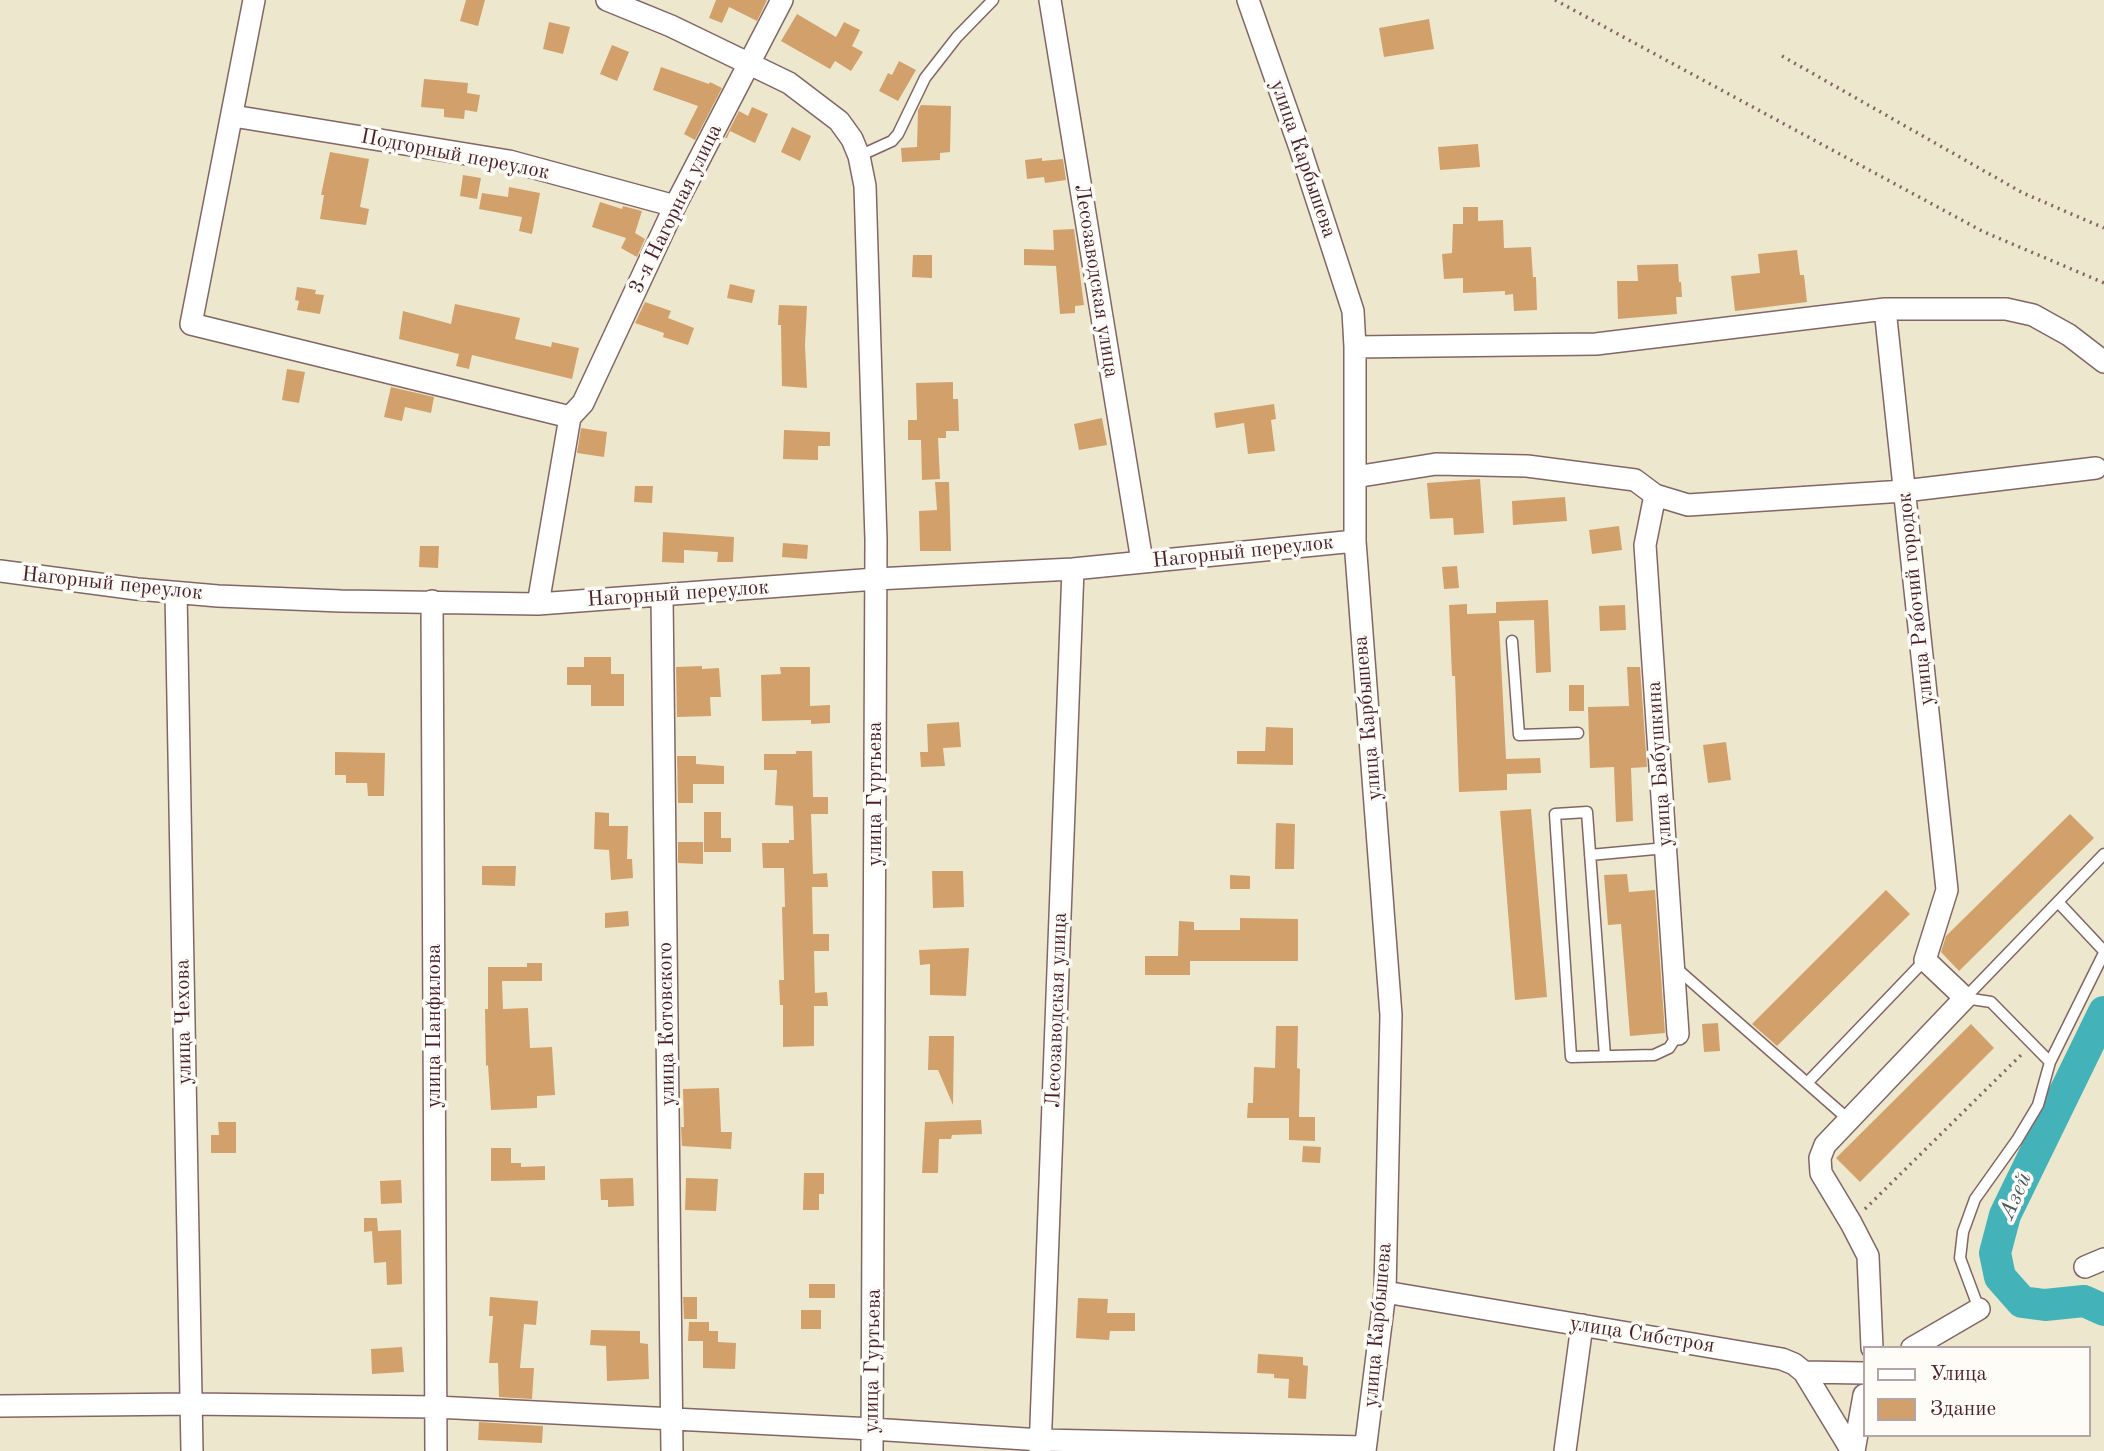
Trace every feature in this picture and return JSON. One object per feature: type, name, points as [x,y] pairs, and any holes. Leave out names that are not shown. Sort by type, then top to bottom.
[{"type":"street","points":[[254,0],[191,324],[570,417]]},
{"type":"street","points":[[607,0],[671,26],[789,83],[839,121],[856,148]]},
{"type":"street","name":"3-я Нагорная улица","points":[[538,604],[570,417],[583,403],[675,206],[782,0]]},
{"type":"street","name":"Лесозаводская улица","points":[[1050,0],[1142,562]]},
{"type":"street","name":"улица Карбышева","points":[[1248,0],[1353,311],[1355,541],[1391,1015],[1385,1292],[1365,1449]]},
{"type":"street","name":"Подгорный переулок","points":[[233,116],[509,161],[675,206]]},
{"type":"street","name":"улица Гуртьева","points":[[856,148],[865,186],[876,540],[872,1451]]},
{"type":"street","points":[[1355,347],[1595,344],[1885,309],[2006,309],[2033,314],[2069,335],[2104,362]]},
{"type":"street","name":"улица Рабочий городок","points":[[1885,309],[1947,890],[1925,960]]},
{"type":"street","points":[[1355,477],[1436,464],[1527,466],[1635,480],[1655,495],[1688,505],[1904,492],[2101,466]]},
{"type":"street","name":"улица Бабушкина","points":[[1655,495],[1645,545],[1678,1034]]},
{"type":"street","name":"Нагорный переулок","points":[[0,571],[176,593],[293,600],[538,604],[876,579],[1073,569],[1355,541]]},
{"type":"street","name":"Лесозаводская улица","points":[[1040,1446],[1073,569]]},
{"type":"street","name":"улица Чехова","points":[[176,593],[192,1451]]},
{"type":"street","name":"улица Котовского","points":[[662,596],[672,1451]]},
{"type":"street","name":"улица Панфилова","points":[[432,601],[436,1451]]},
{"type":"street","points":[[1872,1346],[1868,1256],[1821,1172],[1820,1158],[1825,1145],[1848,1119],[1965,998],[1925,960]]},
{"type":"street","name":"улица Сибстроя","points":[[1385,1292],[1762,1354],[1794,1364],[1804,1372]]},
{"type":"street","points":[[1915,1346],[1979,1309]]},
{"type":"street","points":[[1565,1451],[1582,1325]]},
{"type":"street","points":[[1804,1372],[1862,1373]]},
{"type":"street","points":[[1804,1372],[1853,1451]]},
{"type":"street","points":[[0,1406],[191,1404],[436,1407],[872,1429],[1040,1446],[1365,1449]]},
{"type":"street","points":[[1853,1451],[1862,1405]]},
{"type":"lane","points":[[856,148],[892,141],[925,78],[957,37],[993,0]]},
{"type":"lane","points":[[1512,641],[1519,735],[1578,733]]},
{"type":"lane","points":[[1605,1056],[1587,813],[1555,814],[1572,1057],[1654,1055],[1669,1048],[1678,1034]]},
{"type":"lane","points":[[1590,855],[1665,848]]},
{"type":"lane","points":[[1965,998],[2104,854]]},
{"type":"lane","points":[[1979,1309],[1960,1258],[1964,1232],[1975,1199],[2038,1105],[2050,1062],[2104,952],[2058,902]]},
{"type":"lane","points":[[1807,1083],[1925,960]]},
{"type":"lane","points":[[1673,966],[1848,1119]]},
{"type":"lane","points":[[1965,998],[1991,1002],[2050,1062]]},
{"type":"path","points":[[1555,0],[1982,231],[2104,283]]},
{"type":"path","points":[[1782,56],[2023,193],[2104,228]]},
{"type":"path","points":[[1851,1223],[2033,1044]]},
{"type":"building","points":[[466,0],[485,0],[478,26],[460,21]]},
{"type":"building","points":[[716,0],[767,0],[757,21],[729,7],[722,23],[709,18]]},
{"type":"building","points":[[797,14],[836,37],[844,22],[860,30],[852,46],[863,52],[851,71],[835,61],[830,69],[781,41]]},
{"type":"building","points":[[1429,19],[1434,49],[1384,57],[1379,28]]},
{"type":"building","points":[[549,22],[570,27],[563,54],[543,49]]},
{"type":"building","points":[[612,45],[629,52],[617,81],[600,74]]},
{"type":"building","points":[[899,61],[916,70],[898,101],[879,91],[888,73],[892,75]]},
{"type":"building","points":[[661,67],[722,88],[695,140],[684,134],[698,106],[653,90]]},
{"type":"building","points":[[424,79],[468,83],[467,93],[480,95],[477,112],[465,110],[464,119],[444,117],[444,109],[421,107]]},
{"type":"building","points":[[921,105],[951,106],[950,152],[940,153],[940,160],[902,162],[901,148],[917,147],[918,110]]},
{"type":"building","points":[[752,107],[768,114],[755,143],[730,131],[725,138],[739,111],[748,116]]},
{"type":"building","points":[[792,127],[811,136],[800,161],[781,152]]},
{"type":"building","points":[[1478,144],[1480,167],[1440,170],[1438,147]]},
{"type":"building","points":[[330,152],[369,159],[360,207],[369,209],[366,225],[320,219],[324,195],[321,195]]},
{"type":"building","points":[[1042,158],[1042,161],[1063,159],[1066,180],[1045,183],[1044,177],[1027,179],[1025,160]]},
{"type":"building","points":[[463,175],[481,178],[477,199],[460,196]]},
{"type":"building","points":[[509,187],[540,193],[532,234],[519,231],[522,217],[479,209],[482,193],[508,197]]},
{"type":"building","points":[[600,202],[622,209],[623,206],[642,211],[635,233],[645,239],[637,257],[621,248],[626,238],[592,227]]},
{"type":"building","points":[[1463,207],[1478,207],[1478,221],[1503,220],[1504,248],[1531,247],[1533,277],[1536,277],[1537,310],[1514,311],[1513,294],[1505,295],[1505,291],[1463,293],[1463,278],[1444,279],[1442,254],[1452,253],[1453,224],[1463,224]]},
{"type":"building","points":[[1074,229],[1084,305],[1075,306],[1075,313],[1060,314],[1056,266],[1024,265],[1024,249],[1054,250],[1053,230]]},
{"type":"building","points":[[1797,250],[1800,275],[1804,275],[1807,302],[1735,311],[1731,276],[1760,273],[1758,254]]},
{"type":"building","points":[[913,255],[932,255],[932,278],[912,277]]},
{"type":"building","points":[[1678,264],[1682,297],[1676,297],[1677,314],[1618,319],[1617,281],[1638,281],[1637,265]]},
{"type":"building","points":[[730,284],[755,290],[752,303],[727,298]]},
{"type":"building","points":[[297,287],[316,290],[315,294],[324,295],[320,314],[297,310]]},
{"type":"building","points":[[645,302],[671,311],[668,318],[694,328],[688,345],[663,337],[664,333],[635,323]]},
{"type":"building","points":[[455,304],[520,318],[515,339],[551,347],[552,342],[579,348],[572,379],[472,355],[469,369],[456,366],[459,354],[399,339],[403,311],[451,324]]},
{"type":"building","points":[[779,305],[807,306],[807,388],[782,386]]},
{"type":"building","points":[[287,369],[305,372],[299,403],[282,400]]},
{"type":"building","points":[[953,382],[953,399],[958,399],[959,431],[946,431],[946,438],[938,438],[940,479],[922,480],[921,440],[908,440],[908,420],[917,420],[916,383]]},
{"type":"building","points":[[391,387],[434,397],[431,413],[405,407],[402,421],[384,417]]},
{"type":"building","points":[[1274,404],[1276,419],[1271,420],[1275,451],[1248,454],[1244,423],[1216,428],[1214,413]]},
{"type":"building","points":[[1102,418],[1107,445],[1079,450],[1074,424]]},
{"type":"building","points":[[581,428],[607,432],[604,457],[577,453]]},
{"type":"building","points":[[784,430],[830,432],[830,446],[818,446],[818,460],[783,459]]},
{"type":"building","points":[[1480,479],[1484,533],[1454,535],[1453,518],[1430,519],[1427,483]]},
{"type":"building","points":[[935,482],[949,482],[951,551],[920,551],[919,511],[937,510]]},
{"type":"building","points":[[635,486],[653,486],[652,503],[634,502]]},
{"type":"building","points":[[1565,497],[1567,521],[1513,525],[1512,501]]},
{"type":"building","points":[[1619,526],[1622,550],[1592,554],[1589,530]]},
{"type":"building","points":[[663,532],[734,537],[733,562],[717,562],[718,552],[684,550],[684,563],[662,562]]},
{"type":"building","points":[[783,543],[808,545],[807,559],[782,557]]},
{"type":"building","points":[[420,546],[439,546],[438,568],[419,567]]},
{"type":"building","points":[[1457,566],[1459,588],[1444,589],[1442,567]]},
{"type":"building","points":[[1548,600],[1551,672],[1536,673],[1534,620],[1499,621],[1506,759],[1540,758],[1541,773],[1507,774],[1507,790],[1459,792],[1455,676],[1452,676],[1449,605],[1467,604],[1467,614],[1496,613],[1496,602]]},
{"type":"building","points":[[1625,605],[1626,630],[1600,631],[1599,606]]},
{"type":"building","points":[[584,657],[611,657],[611,674],[624,674],[624,706],[591,706],[591,685],[567,685],[567,667],[584,667]]},
{"type":"building","points":[[702,666],[702,669],[719,668],[721,697],[710,697],[711,716],[677,717],[676,667]]},
{"type":"building","points":[[780,667],[810,667],[810,706],[830,705],[830,723],[811,724],[811,720],[762,721],[761,675],[781,674]]},
{"type":"building","points":[[1627,667],[1640,667],[1647,767],[1631,768],[1633,821],[1616,822],[1614,767],[1590,768],[1588,707],[1629,706]]},
{"type":"building","points":[[1569,685],[1584,685],[1584,711],[1569,711]]},
{"type":"building","points":[[959,722],[961,747],[943,748],[945,766],[921,767],[920,752],[928,752],[927,724]]},
{"type":"building","points":[[1266,727],[1293,728],[1293,765],[1237,764],[1237,751],[1265,751]]},
{"type":"building","points":[[1726,742],[1731,780],[1708,783],[1703,745]]},
{"type":"building","points":[[796,751],[812,751],[813,797],[828,797],[828,814],[811,814],[813,874],[827,873],[828,887],[812,887],[813,934],[829,934],[829,951],[814,951],[815,993],[827,992],[828,1006],[814,1006],[814,1046],[783,1047],[783,1005],[780,1005],[779,980],[784,980],[784,868],[763,868],[762,843],[789,843],[789,840],[794,840],[793,806],[775,805],[777,770],[764,770],[764,754],[796,754]]},
{"type":"building","points":[[335,752],[385,753],[384,796],[368,796],[367,783],[346,783],[346,775],[335,775]]},
{"type":"building","points":[[677,756],[696,756],[696,764],[724,766],[724,784],[693,784],[693,803],[678,803]]},
{"type":"building","points":[[1531,809],[1547,997],[1515,1000],[1500,811]]},
{"type":"building","points":[[595,812],[609,813],[609,826],[628,826],[627,859],[632,859],[633,878],[611,880],[609,850],[594,849]]},
{"type":"building","points":[[704,812],[721,812],[721,838],[731,838],[731,852],[704,852]]},
{"type":"building","points":[[2070,814],[2094,838],[1959,971],[1941,952],[1946,936]]},
{"type":"building","points":[[1276,823],[1295,824],[1294,869],[1275,869]]},
{"type":"building","points":[[678,842],[703,842],[703,864],[678,863]]},
{"type":"building","points":[[482,866],[516,866],[515,886],[482,885]]},
{"type":"building","points":[[932,871],[963,871],[964,907],[933,908]]},
{"type":"building","points":[[1627,874],[1629,892],[1655,890],[1665,1033],[1630,1036],[1621,924],[1608,925],[1604,875]]},
{"type":"building","points":[[1230,875],[1250,876],[1250,889],[1230,889]]},
{"type":"building","points":[[1886,890],[1910,914],[1777,1046],[1752,1024]]},
{"type":"building","points":[[628,911],[629,926],[605,928],[605,913]]},
{"type":"building","points":[[1240,918],[1298,919],[1298,961],[1190,961],[1190,975],[1145,975],[1145,956],[1178,956],[1179,921],[1194,922],[1194,930],[1240,930]]},
{"type":"building","points":[[969,948],[966,996],[930,995],[930,964],[920,965],[919,950]]},
{"type":"building","points":[[527,963],[542,963],[542,981],[502,981],[503,1009],[528,1008],[530,1048],[552,1047],[555,1095],[537,1096],[537,1108],[491,1110],[488,1065],[486,1066],[485,1009],[488,1009],[488,967],[527,967]]},
{"type":"building","points":[[1718,1023],[1720,1051],[1704,1052],[1702,1024]]},
{"type":"building","points":[[1971,1024],[1994,1048],[1860,1182],[1836,1158]]},
{"type":"building","points":[[1276,1026],[1298,1026],[1299,1117],[1315,1117],[1315,1141],[1289,1140],[1289,1118],[1247,1118],[1248,1103],[1253,1103],[1254,1067],[1275,1068]]},
{"type":"building","points":[[929,1036],[954,1036],[953,1105],[938,1070],[928,1070]]},
{"type":"building","points":[[719,1088],[721,1132],[732,1132],[731,1149],[682,1146],[683,1089]]},
{"type":"building","points":[[981,1120],[982,1134],[952,1135],[951,1139],[939,1139],[938,1173],[922,1173],[925,1122]]},
{"type":"building","points":[[218,1122],[236,1122],[236,1153],[211,1153],[211,1135],[219,1135]]},
{"type":"building","points":[[1303,1146],[1321,1147],[1320,1163],[1302,1162]]},
{"type":"building","points":[[491,1148],[511,1148],[511,1163],[521,1163],[521,1167],[545,1166],[545,1180],[491,1181]]},
{"type":"building","points":[[804,1173],[824,1173],[824,1194],[819,1194],[819,1210],[803,1210]]},
{"type":"building","points":[[633,1178],[634,1206],[608,1207],[608,1200],[601,1200],[600,1179]]},
{"type":"building","points":[[686,1178],[718,1179],[716,1211],[685,1210]]},
{"type":"building","points":[[401,1180],[402,1203],[381,1204],[380,1181]]},
{"type":"building","points":[[364,1218],[377,1218],[378,1231],[401,1230],[402,1284],[387,1285],[386,1262],[374,1263],[372,1231],[364,1232]]},
{"type":"building","points":[[809,1284],[835,1284],[835,1298],[809,1298]]},
{"type":"building","points":[[490,1297],[538,1301],[536,1325],[524,1324],[520,1368],[534,1368],[532,1399],[499,1397],[498,1363],[489,1363],[493,1316],[489,1316]]},
{"type":"building","points":[[683,1297],[697,1297],[697,1319],[684,1319]]},
{"type":"building","points":[[1078,1298],[1108,1299],[1107,1313],[1135,1313],[1135,1331],[1110,1331],[1109,1340],[1076,1338]]},
{"type":"building","points":[[801,1310],[821,1310],[821,1329],[801,1329]]},
{"type":"building","points":[[689,1322],[709,1322],[709,1331],[718,1331],[718,1342],[736,1343],[735,1369],[703,1368],[703,1341],[688,1341]]},
{"type":"building","points":[[591,1330],[640,1331],[640,1343],[648,1344],[649,1379],[607,1381],[606,1346],[590,1345]]},
{"type":"building","points":[[402,1347],[404,1372],[372,1374],[371,1349]]},
{"type":"building","points":[[1258,1354],[1303,1357],[1303,1365],[1308,1366],[1306,1399],[1288,1398],[1289,1379],[1274,1378],[1274,1374],[1257,1373]]},
{"type":"building","points":[[479,1422],[543,1426],[542,1443],[478,1440]]},
{"type":"waterway","name":"Азей","points":[[2104,1012],[2005,1215],[1995,1253],[2000,1277],[2022,1302],[2045,1305],[2084,1301],[2104,1310]]}]
